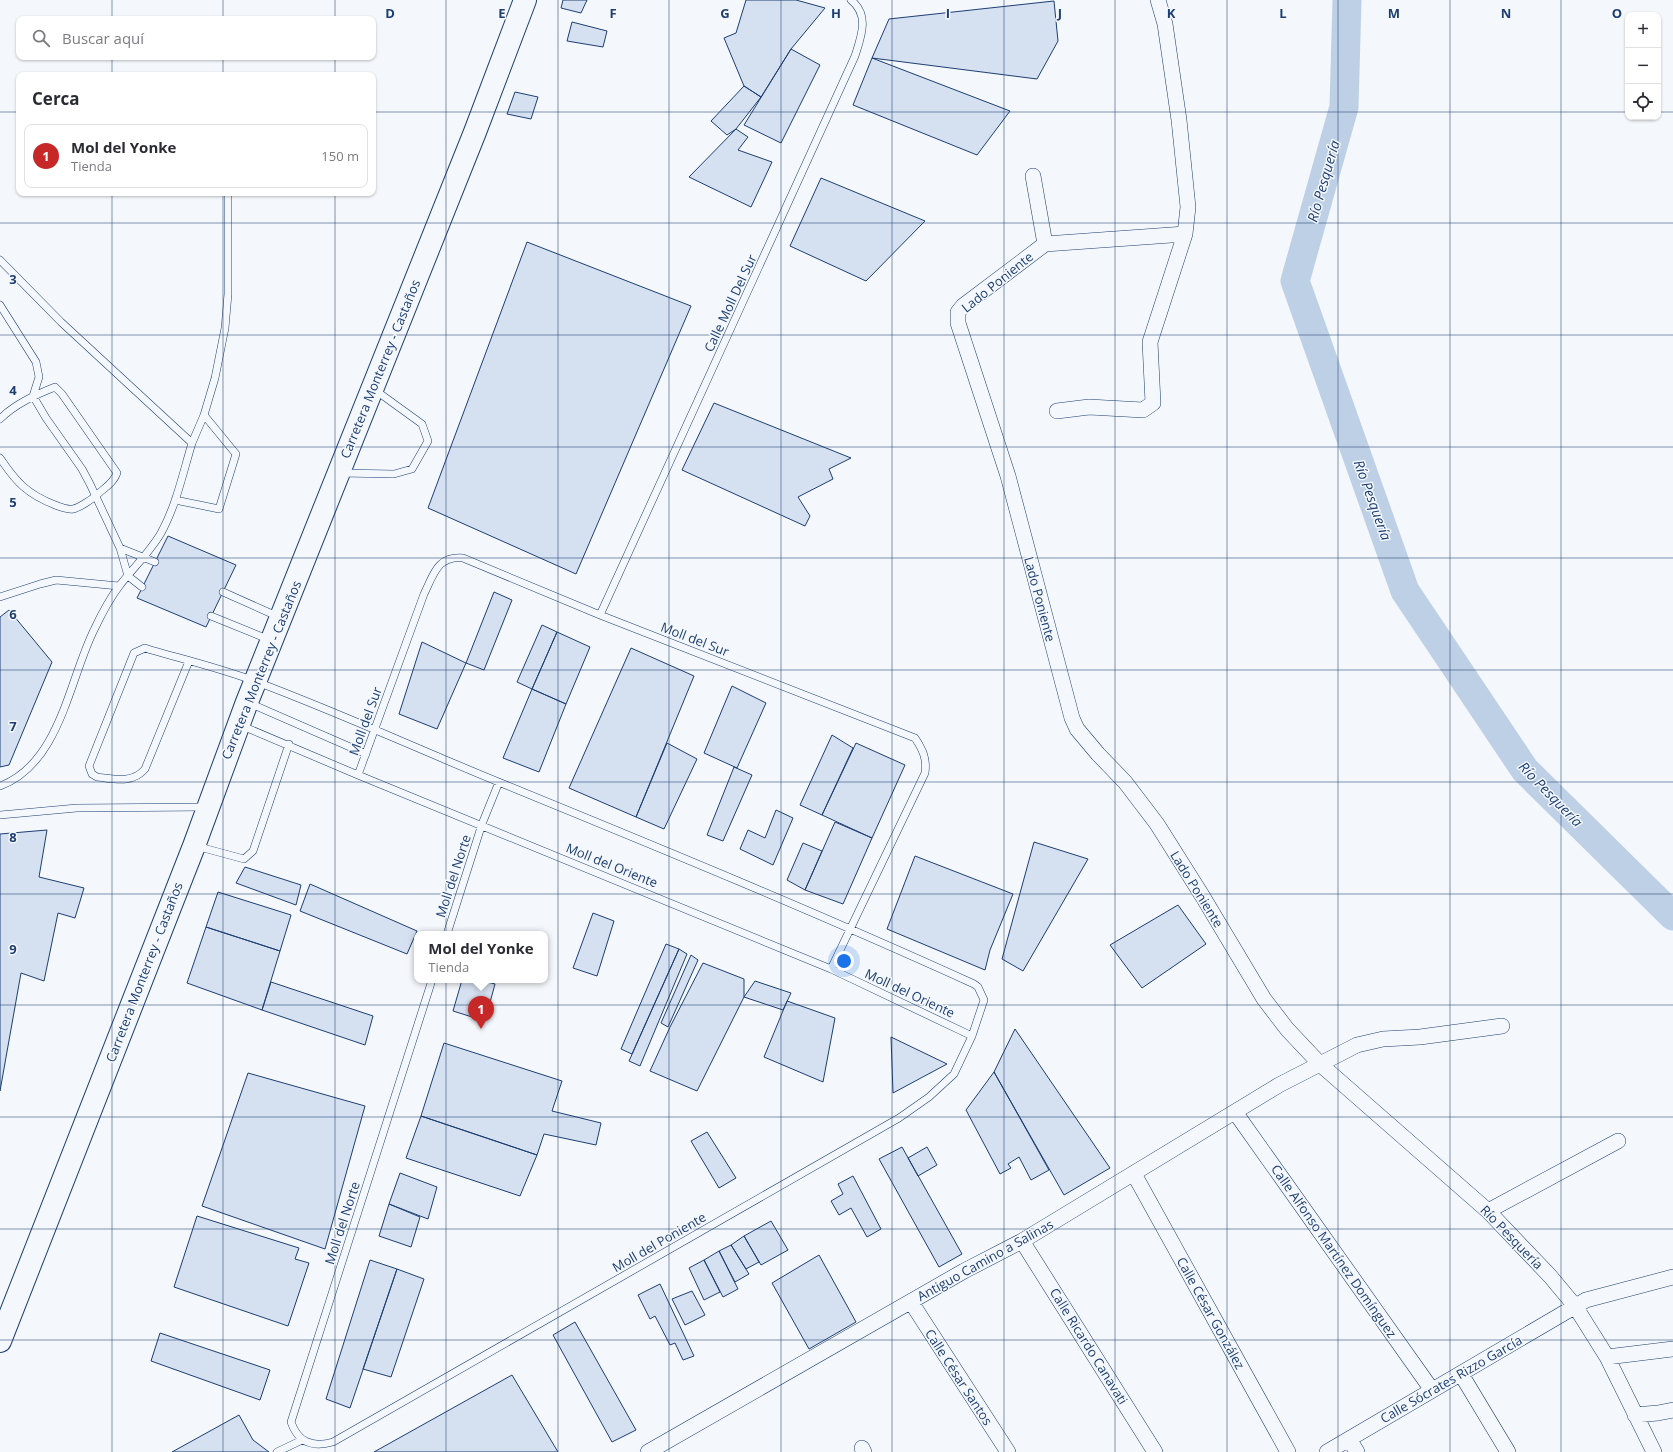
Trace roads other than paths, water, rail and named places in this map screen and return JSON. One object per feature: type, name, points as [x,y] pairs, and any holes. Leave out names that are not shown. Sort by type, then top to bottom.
[{"type":"main road","name":"Carretera Monterrey - Castaños","points":[[0,1341],[194,846],[247,702],[339,473],[525,0]]},
{"type":"street","points":[[1057,411],[1089,407],[1143,410],[1152,403],[1150,342],[1185,234],[1188,207],[1185,168],[1165,24],[1158,0]]},
{"type":"street","points":[[1033,176],[1045,244]]},
{"type":"street","name":"Lado Poniente","points":[[1185,234],[1045,244],[963,306],[958,312],[957,319],[1008,476],[1072,718],[1077,729],[1098,754],[1125,782],[1157,824],[1264,999],[1287,1029],[1320,1064]]},
{"type":"street","name":"Antiguo Camino a Salinas","points":[[648,1452],[666,1448],[964,1271],[1022,1241],[1279,1085],[1320,1064],[1358,1046],[1383,1040],[1420,1037],[1502,1026]]},
{"type":"street","name":"Río Pesquería","points":[[1320,1064],[1488,1211],[1550,1276],[1575,1306],[1607,1357],[1654,1452]]},
{"type":"street","name":"Calle Alfonso Martínez Domínguez","points":[[1236,1112],[1432,1390]]},
{"type":"street","points":[[1488,1211],[1618,1141]]},
{"type":"street","name":"Calle César González","points":[[1134,1174],[1288,1452]]},
{"type":"street","name":"Calle Ricardo Canavati","points":[[1022,1241],[1155,1452]]},
{"type":"street","name":"Calle Sócrates Rizzo García","points":[[1327,1452],[1586,1300],[1673,1277]]},
{"type":"street","name":"Calle César Santos","points":[[911,1302],[1008,1452]]},
{"type":"street","points":[[1607,1357],[1673,1349]]},
{"type":"street","points":[[1461,1374],[1508,1452]]},
{"type":"street","points":[[1635,1415],[1658,1414],[1673,1410]]},
{"type":"street","points":[[1349,1439],[1357,1452]]},
{"type":"lane","name":"Calle Moll Del Sur","points":[[600,615],[855,56],[863,28],[862,18],[858,9],[851,0]]},
{"type":"lane","points":[[0,786],[14,780],[26,771],[41,754],[58,723],[94,630],[119,586],[145,557],[162,532],[175,500],[192,444],[204,414],[215,378],[225,328],[228,294],[228,196]]},
{"type":"lane","points":[[0,260],[61,322],[192,444]]},
{"type":"lane","points":[[0,305],[36,362],[39,377],[33,396],[46,418],[82,469],[120,548],[128,576],[142,587]]},
{"type":"lane","points":[[0,419],[7,412],[33,396],[55,387],[62,394],[117,473],[115,479],[95,497],[74,509],[66,509],[48,502],[25,489],[12,476],[0,458]]},
{"type":"lane","points":[[339,473],[394,474],[412,469],[428,441],[422,424],[372,388]]},
{"type":"lane","points":[[175,500],[219,509],[236,454],[204,414]]},
{"type":"lane","points":[[120,548],[155,562]]},
{"type":"lane","name":"Moll del Sur","points":[[358,774],[424,594],[438,566],[445,559],[454,557],[463,558],[600,615],[916,738],[922,748],[926,761],[925,773],[831,969]]},
{"type":"lane","points":[[0,598],[56,580],[119,586]]},
{"type":"lane","points":[[223,592],[281,618]]},
{"type":"lane","points":[[211,616],[272,640]]},
{"type":"lane","name":"Moll del Poniente","points":[[189,661],[145,769],[140,775],[126,780],[97,777],[92,774],[90,766],[134,653],[145,648],[189,661],[255,682],[375,729],[850,928],[978,987],[984,1000],[972,1036],[954,1074],[929,1097],[899,1118],[333,1442],[320,1444],[302,1440]]},
{"type":"lane","points":[[247,702],[366,754]]},
{"type":"lane","name":"Moll del Oriente","points":[[239,724],[831,969],[972,1036]]},
{"type":"lane","points":[[194,846],[244,859],[253,851],[289,744]]},
{"type":"lane","name":"Moll del Norte","points":[[448,931],[482,824],[499,782]]},
{"type":"lane","points":[[0,815],[77,808],[208,807]]},
{"type":"lane","name":"Moll del Norte","points":[[302,1440],[295,1432],[291,1422],[431,983]]},
{"type":"lane","points":[[277,1452],[302,1440]]},
{"type":"waterway","name":"Río Pesquería","points":[[1347,0],[1344,107],[1295,281],[1405,591],[1525,770],[1673,916]]},
{"type":"place","name":"Mol del Yonke","points":[[481,1029]]}]
